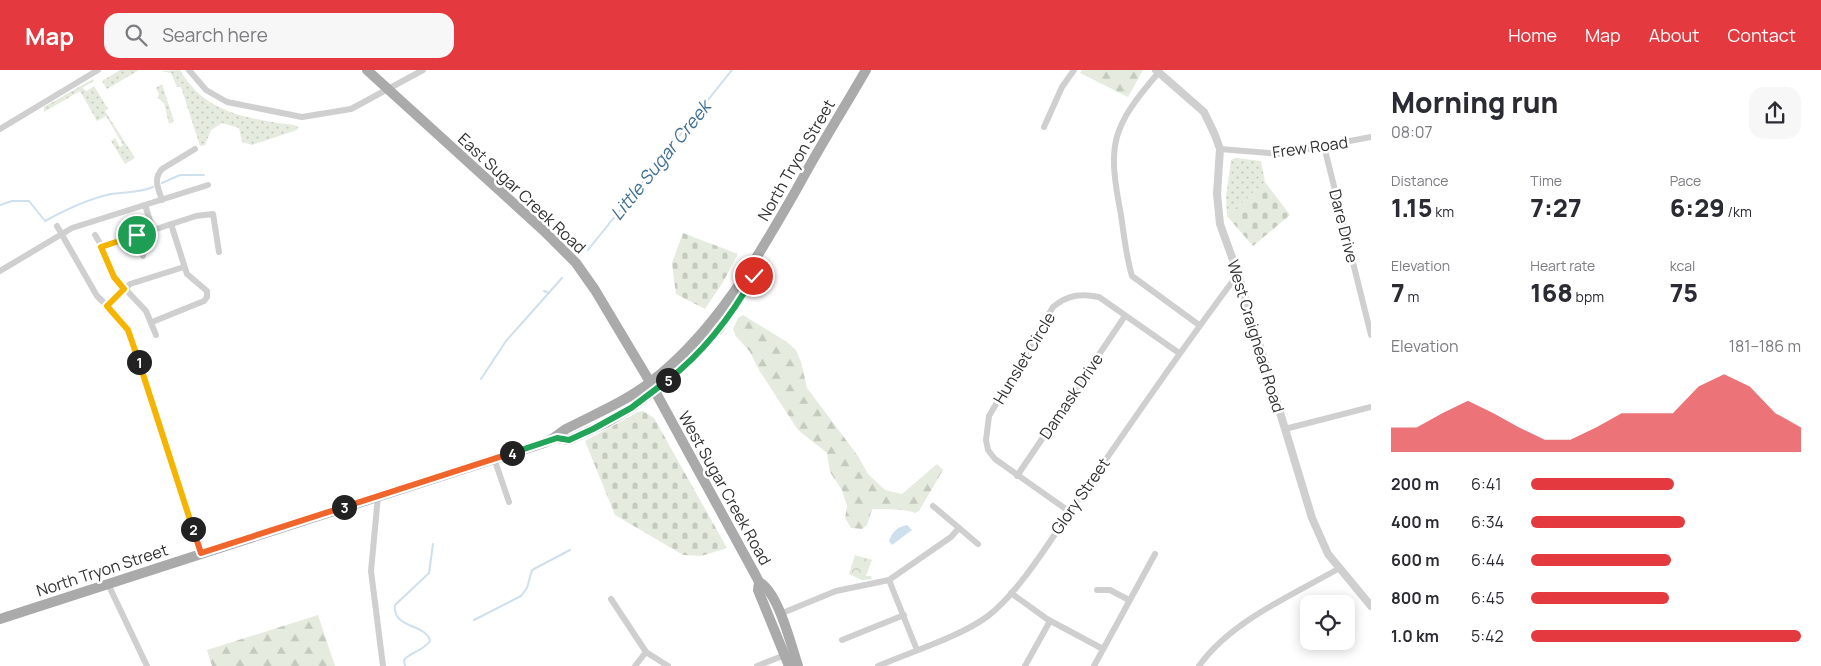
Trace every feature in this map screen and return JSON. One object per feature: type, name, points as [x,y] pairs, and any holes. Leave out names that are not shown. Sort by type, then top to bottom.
[{"type":"main road","name":"East Sugar Creek Road","points":[[367,70],[544,231],[576,263],[595,290],[652,386]]},
{"type":"main road","name":"North Tryon Street","points":[[0,619],[557,438],[565,430],[652,386],[683,367],[719,329],[754,276],[753,266],[866,70]]},
{"type":"main road","name":"West Sugar Creek Road","points":[[652,386],[759,582],[767,586],[780,614],[798,666]]},
{"type":"main road","name":"West Sugar Creek Road","points":[[759,582],[758,590],[789,666]]},
{"type":"street","points":[[0,129],[98,70]]},
{"type":"street","points":[[189,70],[206,90],[227,102],[290,117],[319,116],[351,109],[389,90],[422,70]]},
{"type":"street","points":[[1044,127],[1062,87],[1074,70]]},
{"type":"street","points":[[1157,71],[1124,116],[1116,139],[1113,173],[1132,276],[1199,325]]},
{"type":"street","name":"West Craighead Road","points":[[1157,71],[1204,112],[1220,150],[1217,211],[1220,224],[1238,274],[1312,518],[1328,554],[1338,569],[1371,606]]},
{"type":"street","name":"Frew Road","points":[[1220,150],[1281,154],[1371,137]]},
{"type":"street","name":"Dare Drive","points":[[1324,146],[1371,335]]},
{"type":"street","points":[[162,200],[157,184],[158,174],[162,169],[196,149]]},
{"type":"street","points":[[0,271],[72,228],[208,185]]},
{"type":"street","points":[[145,205],[153,230]]},
{"type":"street","points":[[101,247],[196,216],[213,214],[219,252]]},
{"type":"street","points":[[152,322],[204,301],[207,297],[206,291],[189,277],[184,267],[171,224]]},
{"type":"street","points":[[57,226],[97,296],[122,320],[131,335],[201,553]]},
{"type":"street","points":[[94,235],[114,277],[143,307],[152,322],[156,335]]},
{"type":"street","points":[[137,235],[143,256]]},
{"type":"street","points":[[107,306],[124,289],[134,283],[184,267]]},
{"type":"street","name":"Glory Street","points":[[878,666],[980,622],[1010,593],[1070,512],[1199,325],[1238,274]]},
{"type":"street","name":"Hunslet Circle","points":[[1070,512],[995,459],[988,450],[986,430],[990,416],[1054,307],[1062,300],[1086,294],[1098,297],[1179,353]]},
{"type":"street","name":"Damask Drive","points":[[1017,476],[1125,316]]},
{"type":"street","points":[[1286,429],[1371,407]]},
{"type":"street","points":[[494,458],[509,502]]},
{"type":"street","points":[[378,496],[371,571],[383,666]]},
{"type":"street","points":[[933,506],[978,544]]},
{"type":"street","points":[[780,614],[836,591],[889,580],[951,538],[959,528]]},
{"type":"street","points":[[1094,666],[1155,554]]},
{"type":"street","points":[[1199,666],[1216,645],[1235,630],[1338,569]]},
{"type":"street","points":[[889,580],[917,650]]},
{"type":"street","points":[[108,584],[147,666]]},
{"type":"street","points":[[1097,590],[1110,590],[1129,600]]},
{"type":"street","points":[[1010,593],[1050,621],[1103,649]]},
{"type":"street","points":[[610,599],[646,652],[668,666]]},
{"type":"street","points":[[842,640],[904,615]]},
{"type":"street","points":[[1025,666],[1050,621]]},
{"type":"street","points":[[636,666],[646,652]]},
{"type":"street","points":[[757,666],[785,655]]},
{"type":"green space","points":[[120,70],[139,70],[107,89],[102,81]]},
{"type":"green space","points":[[180,70],[199,93],[221,108],[248,117],[294,125],[298,127],[297,130],[252,145],[242,142],[239,128],[222,123],[211,130],[205,145],[200,146],[181,87],[177,87],[171,73],[161,71]]},
{"type":"green space","points":[[1082,70],[1143,70],[1128,97],[1080,73]]},
{"type":"green space","points":[[93,79],[94,81],[82,88],[87,91],[94,86],[108,109],[105,111],[135,158],[125,164],[111,141],[115,138],[120,147],[123,145],[106,116],[97,121],[80,91],[44,112],[44,107]]},
{"type":"green space","points":[[162,84],[174,121],[169,124],[164,103],[158,98],[159,94],[156,88]]},
{"type":"green space","points":[[1235,158],[1261,161],[1265,182],[1227,216],[1226,197],[1231,160]]},
{"type":"green space","points":[[1265,182],[1290,215],[1253,246],[1227,216]]},
{"type":"green space","points":[[683,233],[738,254],[723,282],[705,309],[676,294],[672,263]]},
{"type":"green space","points":[[743,315],[787,342],[796,350],[807,388],[858,456],[868,474],[885,490],[902,494],[937,464],[943,470],[919,511],[915,513],[901,510],[872,509],[867,525],[862,529],[851,528],[845,518],[847,506],[842,490],[830,472],[827,453],[798,430],[759,370],[750,352],[736,336],[733,329],[738,318]]},
{"type":"green space","points":[[643,411],[654,418],[727,548],[701,556],[683,555],[615,515],[585,441]]},
{"type":"green space","points":[[855,555],[872,560],[866,576],[871,576],[872,579],[862,580],[849,574]]},
{"type":"green space","points":[[318,615],[335,666],[212,666],[207,650]]},
{"type":"water","points":[[907,525],[912,530],[892,545],[889,541],[893,533],[900,527]]},
{"type":"waterway","name":"Little Sugar Creek","points":[[588,250],[732,70]]},
{"type":"waterway","points":[[162,183],[180,175],[204,175]]},
{"type":"waterway","points":[[0,205],[12,201],[29,201],[45,221],[94,199],[111,194],[153,187]]},
{"type":"waterway","name":"Little Sugar Creek","points":[[481,379],[506,341],[562,278]]},
{"type":"waterway","name":"Little Sugar Creek","points":[[544,291],[549,293]]},
{"type":"waterway","name":"Little Sugar Creek","points":[[405,666],[404,660],[430,641],[422,631],[399,618],[395,613],[395,605],[429,573],[433,544]]},
{"type":"waterway","points":[[474,620],[521,596],[527,588],[532,570],[570,550]]},
{"type":"route","points":[[137,235],[101,247],[104,248],[114,277],[124,289],[107,306],[122,320],[131,335],[140,368],[201,553],[494,458],[544,444],[557,438],[569,440],[606,423],[631,408],[669,380],[696,355],[729,316],[754,276]]}]
